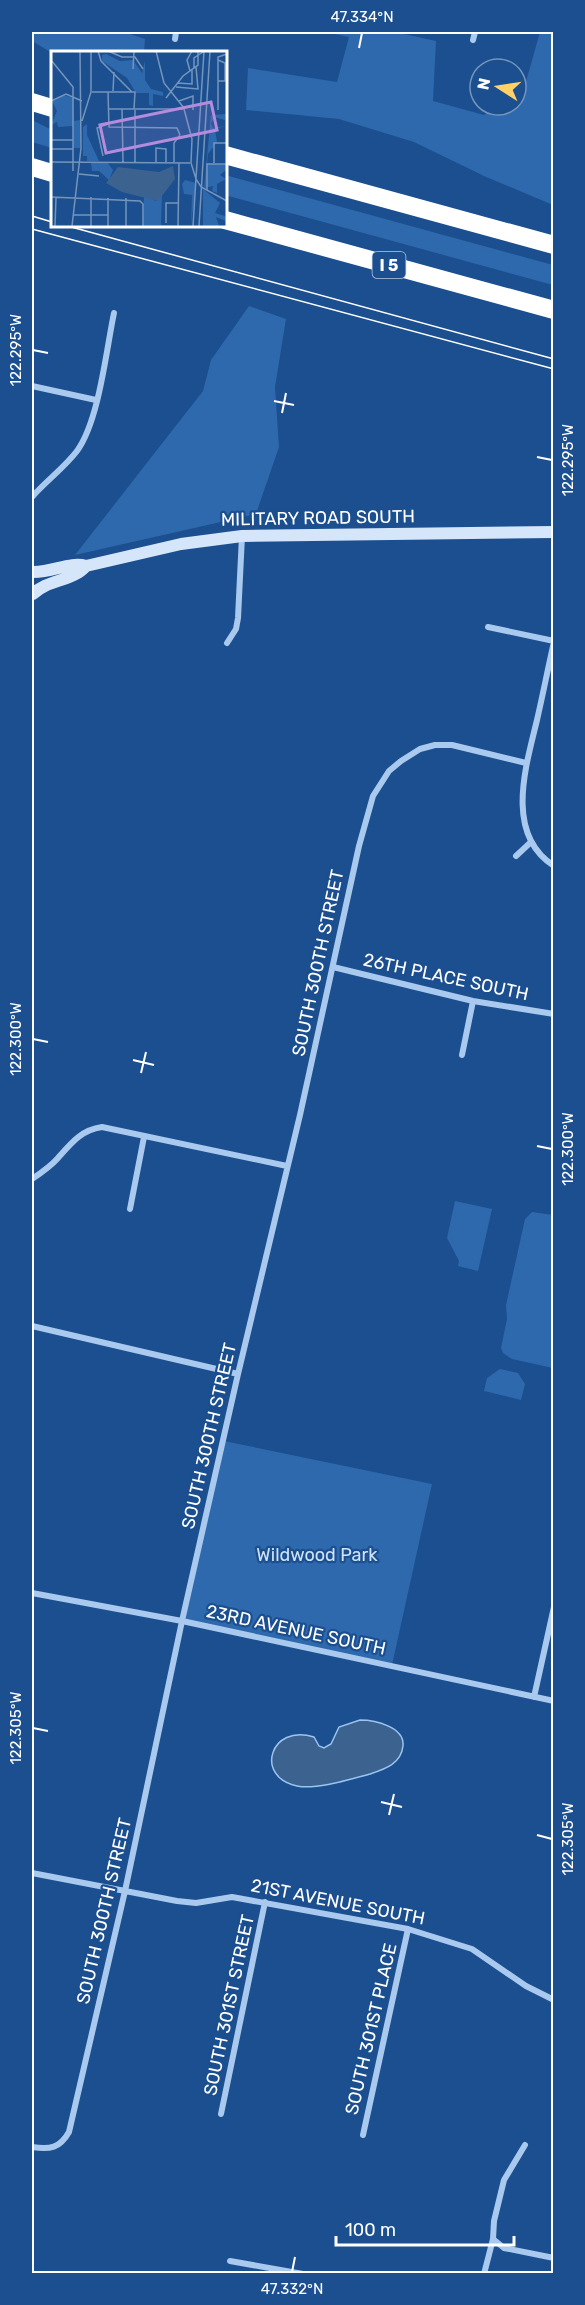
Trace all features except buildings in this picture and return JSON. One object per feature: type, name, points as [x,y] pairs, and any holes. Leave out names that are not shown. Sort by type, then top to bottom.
[{"type":"highway","points":[[32,102],[51,108]]},
{"type":"highway","points":[[226,155],[554,245]]},
{"type":"highway","points":[[32,167],[51,173]]},
{"type":"highway","name":"I 5","points":[[226,220],[554,310]]},
{"type":"main road","name":"MILITARY ROAD SOUTH","points":[[32,573],[53,571],[77,563],[86,566],[180,544],[242,536],[554,532]]},
{"type":"main road","name":"MILITARY ROAD SOUTH","points":[[32,595],[44,585],[79,574],[86,566]]},
{"type":"main road","points":[[32,573],[35,582],[32,595]]},
{"type":"street","points":[[174,39],[176,32]]},
{"type":"street","points":[[473,40],[475,32]]},
{"type":"street","points":[[32,497],[77,450],[89,429],[114,313]]},
{"type":"street","points":[[32,386],[96,400]]},
{"type":"street","points":[[227,643],[236,629],[238,618],[242,536]]},
{"type":"street","points":[[488,627],[554,642],[526,763],[522,805],[531,842],[542,859],[554,866]]},
{"type":"street","name":"SOUTH 300TH STREET","points":[[32,2147],[47,2149],[57,2147],[69,2132],[125,1891],[182,1621],[238,1374],[359,846],[373,796],[389,771],[400,761],[420,749],[435,745],[452,745],[526,763]]},
{"type":"street","points":[[516,856],[531,842]]},
{"type":"street","name":"26TH PLACE SOUTH","points":[[333,967],[473,1001],[554,1014]]},
{"type":"street","points":[[462,1055],[473,1001]]},
{"type":"street","points":[[32,1179],[50,1166],[78,1136],[102,1127],[287,1166]]},
{"type":"street","points":[[130,1209],[144,1137]]},
{"type":"street","points":[[32,1326],[238,1374]]},
{"type":"street","name":"23RD AVENUE SOUTH","points":[[32,1593],[182,1621],[554,1701]]},
{"type":"street","points":[[534,1697],[554,1607]]},
{"type":"street","name":"21ST AVENUE SOUTH","points":[[32,1873],[196,1903],[232,1897],[408,1929],[472,1949],[526,1986],[554,2000]]},
{"type":"street","name":"SOUTH 301ST STREET","points":[[221,2114],[265,1902]]},
{"type":"street","name":"SOUTH 301ST PLACE","points":[[363,2135],[408,1929]]},
{"type":"street","points":[[484,2274],[504,2180],[525,2145]]},
{"type":"street","points":[[493,2239],[504,2248],[554,2258]]},
{"type":"street","points":[[230,2261],[303,2274]]},
{"type":"green space","points":[[32,32],[124,32],[145,39],[144,51],[51,52],[32,41]]},
{"type":"green space","points":[[325,32],[395,32],[436,41],[433,101],[468,111],[468,117],[528,117],[528,74],[540,32],[553,32],[553,205],[484,176],[414,142],[339,119],[246,110],[248,68],[337,82],[349,37]]},
{"type":"green space","points":[[32,120],[51,130],[51,148],[32,142]]},
{"type":"green space","points":[[226,175],[553,265],[553,285],[226,195]]},
{"type":"green space","points":[[249,306],[286,319],[275,387],[279,447],[256,514],[75,555],[203,391],[211,360]]},
{"type":"green space","points":[[455,1201],[492,1209],[478,1271],[458,1266],[459,1261],[447,1238]]},
{"type":"green space","points":[[532,1212],[553,1215],[553,1368],[512,1359],[503,1353],[501,1348],[507,1319],[506,1305],[525,1219]]},
{"type":"green space","points":[[500,1369],[518,1373],[525,1384],[521,1400],[484,1391],[487,1378]]},
{"type":"green space","name":"Wildwood Park","points":[[224,1441],[432,1484],[392,1665],[182,1621]]},
{"type":"shaded area","points":[[360,1720],[381,1723],[399,1734],[402,1739],[402,1752],[391,1765],[370,1774],[314,1787],[297,1786],[284,1781],[275,1773],[272,1763],[273,1753],[278,1744],[287,1737],[299,1735],[314,1737],[319,1746],[324,1748],[331,1744],[339,1727]]},
{"type":"tram line","points":[[32,216],[51,222]]},
{"type":"tram line","points":[[68,226],[554,359]]},
{"type":"tram line","points":[[32,229],[554,369]]}]
